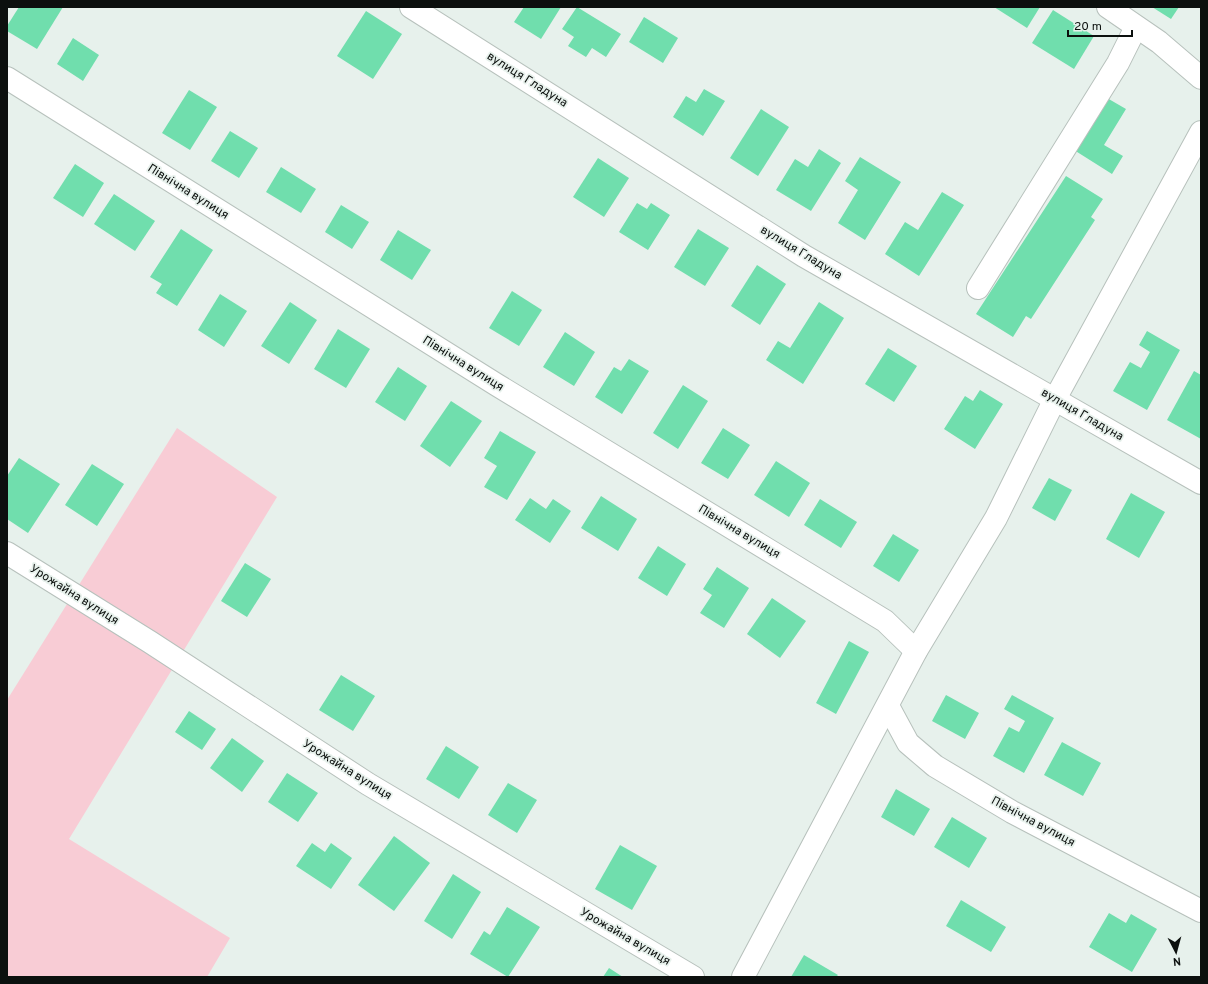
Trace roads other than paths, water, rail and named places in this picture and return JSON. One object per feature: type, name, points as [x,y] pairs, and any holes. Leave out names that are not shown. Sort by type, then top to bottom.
[{"type":"street","name":"вулиця Гладуна","points":[[411,7],[804,256],[1201,483]]},
{"type":"street","points":[[1108,7],[1159,42],[1201,78]]},
{"type":"street","points":[[978,288],[1118,63],[1136,26]]},
{"type":"street","name":"Північна вулиця","points":[[7,78],[497,385],[885,621],[916,651]]},
{"type":"street","points":[[743,977],[916,651],[996,518],[1055,399],[1201,132]]},
{"type":"street","name":"Урожайна вулиця","points":[[7,553],[150,642],[368,784],[693,977]]},
{"type":"street","name":"Північна вулиця","points":[[888,706],[908,743],[935,766],[1012,812],[1201,910]]}]
